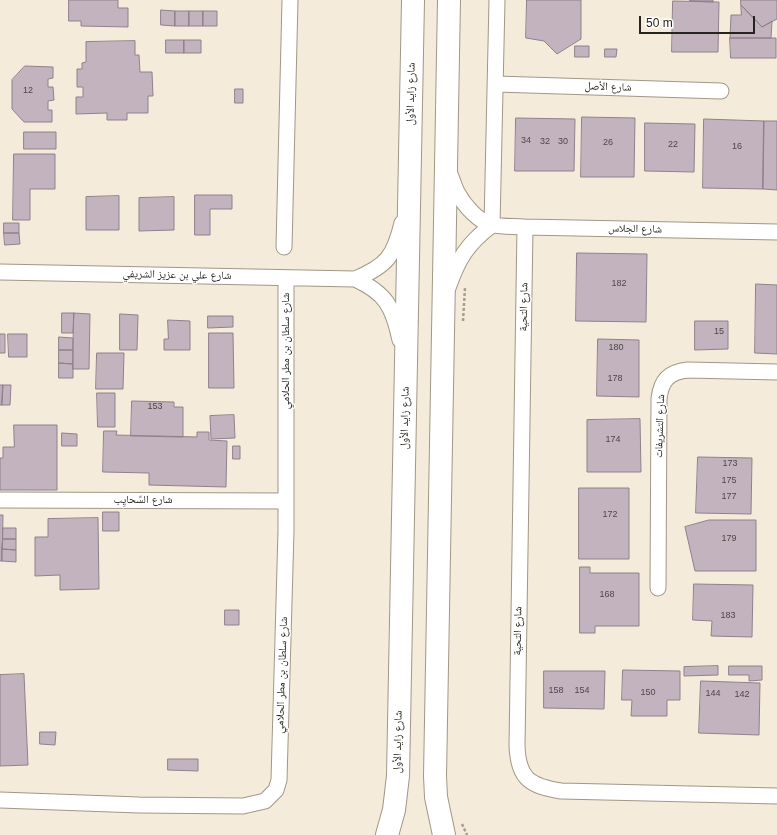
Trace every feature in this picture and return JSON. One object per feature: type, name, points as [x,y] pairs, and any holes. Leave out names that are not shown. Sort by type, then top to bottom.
[{"type":"main road","name":"شارع زايد الأول","points":[[387,835],[394,810],[398,776],[413,0]]},
{"type":"main road","points":[[444,835],[436,797],[435,776],[449,0]]},
{"type":"street","points":[[284,247],[290,0]]},
{"type":"street","points":[[444,301],[458,261],[479,235],[492,225],[497,0]]},
{"type":"street","name":"شارع الأصل","points":[[496,84],[721,91]]},
{"type":"street","name":"شارع الجلاس","points":[[446,167],[456,191],[463,202],[481,219],[492,225],[777,232]]},
{"type":"street","name":"شارع علي بن عزيز الشريفي","points":[[0,272],[355,279],[369,274],[379,268],[392,253],[398,241],[410,190]]},
{"type":"street","name":"شارع التحية","points":[[525,227],[517,745],[518,763],[521,772],[527,780],[535,785],[561,791],[777,796]]},
{"type":"street","name":"شارع سلطان بن مطر الحلامي","points":[[0,800],[139,805],[244,806],[265,801],[276,790],[279,780],[286,500],[286,278]]},
{"type":"street","name":"شارع علي بن عزيز الشريفي","points":[[355,279],[370,286],[380,294],[388,304],[397,323],[406,365]]},
{"type":"street","name":"شارع التشريفات","points":[[658,588],[659,400],[662,385],[668,376],[679,371],[777,372]]},
{"type":"street","name":"شارع السَّحايِب","points":[[0,500],[286,500]]},
{"type":"building","points":[[69,0],[118,0],[118,8],[128,8],[128,27],[81,26],[81,21],[69,21]]},
{"type":"building","points":[[527,0],[581,0],[581,39],[557,54],[544,41],[526,38]]},
{"type":"building","points":[[713,0],[713,2],[690,1]]},
{"type":"building","points":[[741,0],[777,0],[777,19],[762,27],[741,5]]},
{"type":"building","points":[[673,1],[719,2],[718,52],[672,52]]},
{"type":"building","points":[[741,5],[762,27],[772,21],[771,38],[730,38],[731,15],[741,15]]},
{"type":"building","points":[[161,10],[175,11],[175,26],[161,25]]},
{"type":"building","points":[[175,11],[189,11],[189,26],[175,26]]},
{"type":"building","points":[[189,11],[203,11],[203,26],[189,26]]},
{"type":"building","points":[[203,11],[217,11],[217,26],[203,26]]},
{"type":"building","points":[[730,38],[776,38],[776,58],[731,58]]},
{"type":"building","points":[[166,40],[184,40],[184,53],[166,53]]},
{"type":"building","points":[[184,40],[201,40],[201,53],[184,53]]},
{"type":"building","points":[[135,41],[135,55],[139,55],[140,72],[152,72],[153,96],[148,96],[148,113],[127,113],[127,120],[107,120],[107,113],[76,114],[76,97],[83,97],[83,87],[77,87],[77,69],[82,69],[82,63],[86,62],[86,42]]},
{"type":"building","points":[[575,46],[589,46],[589,57],[575,57]]},
{"type":"building","points":[[605,49],[617,49],[616,57],[605,57]]},
{"type":"building","points":[[25,66],[53,67],[53,78],[48,79],[48,87],[53,87],[54,100],[48,101],[48,110],[52,110],[52,122],[24,122],[12,109],[12,80]]},
{"type":"building","points":[[235,89],[243,89],[243,103],[235,103]]},
{"type":"building","points":[[582,117],[635,118],[634,177],[581,177]]},
{"type":"building","points":[[516,118],[575,119],[574,171],[515,171]]},
{"type":"building","points":[[704,119],[764,121],[763,189],[703,188]]},
{"type":"building","points":[[764,121],[777,121],[777,190],[763,189]]},
{"type":"building","points":[[645,123],[695,124],[694,172],[645,171]]},
{"type":"building","points":[[24,132],[56,132],[56,149],[24,149]]},
{"type":"building","points":[[14,154],[55,154],[55,189],[30,189],[30,220],[13,220]]},
{"type":"building","points":[[195,195],[232,195],[232,209],[210,209],[210,235],[195,235]]},
{"type":"building","points":[[119,196],[119,230],[86,230],[86,197]]},
{"type":"building","points":[[174,197],[174,230],[139,231],[139,198]]},
{"type":"building","points":[[4,223],[19,223],[19,233],[4,233]]},
{"type":"building","points":[[4,233],[19,233],[20,244],[5,245]]},
{"type":"building","points":[[577,253],[647,254],[646,322],[576,321]]},
{"type":"building","points":[[756,284],[777,285],[777,354],[755,353]]},
{"type":"building","points":[[62,313],[74,313],[73,333],[62,333]]},
{"type":"building","points":[[74,313],[90,314],[89,369],[73,369]]},
{"type":"building","points":[[120,314],[138,315],[137,350],[120,350]]},
{"type":"building","points":[[208,316],[233,316],[233,327],[208,328]]},
{"type":"building","points":[[168,320],[190,321],[190,350],[164,350],[164,339],[168,339]]},
{"type":"building","points":[[695,321],[728,321],[728,349],[695,350]]},
{"type":"building","points":[[209,333],[233,333],[234,388],[209,388]]},
{"type":"building","points":[[0,334],[5,334],[5,353],[0,353]]},
{"type":"building","points":[[8,334],[27,334],[27,357],[9,357]]},
{"type":"building","points":[[59,337],[73,338],[73,350],[59,350]]},
{"type":"building","points":[[598,339],[639,340],[639,397],[597,396]]},
{"type":"building","points":[[59,350],[73,350],[73,364],[59,363]]},
{"type":"building","points":[[97,353],[124,353],[123,389],[96,389]]},
{"type":"building","points":[[59,363],[73,364],[73,378],[59,378]]},
{"type":"building","points":[[0,385],[3,385],[2,405],[0,405]]},
{"type":"building","points":[[3,385],[11,385],[10,405],[2,405]]},
{"type":"building","points":[[97,393],[115,393],[115,427],[98,427]]},
{"type":"building","points":[[132,401],[174,402],[174,407],[183,407],[183,437],[131,436]]},
{"type":"building","points":[[234,415],[235,438],[211,439],[210,416]]},
{"type":"building","points":[[640,419],[641,472],[587,472],[587,420]]},
{"type":"building","points":[[14,425],[57,425],[57,490],[0,490],[0,458],[3,458],[3,447],[14,447]]},
{"type":"building","points":[[104,431],[117,431],[116,435],[197,437],[197,432],[209,432],[209,440],[227,441],[226,487],[149,485],[149,473],[103,472]]},
{"type":"building","points":[[62,433],[77,434],[77,446],[62,446]]},
{"type":"building","points":[[233,446],[240,446],[240,459],[233,459]]},
{"type":"building","points":[[698,457],[752,458],[751,514],[696,513]]},
{"type":"building","points":[[579,488],[629,488],[629,559],[579,559]]},
{"type":"building","points":[[103,512],[119,512],[119,531],[103,531]]},
{"type":"building","points":[[0,515],[3,515],[2,561],[0,561]]},
{"type":"building","points":[[98,518],[99,589],[60,590],[60,575],[35,576],[35,537],[48,537],[48,519]]},
{"type":"building","points":[[709,520],[756,520],[756,571],[695,571],[685,527]]},
{"type":"building","points":[[3,528],[16,528],[16,539],[3,539]]},
{"type":"building","points":[[3,539],[16,539],[16,550],[2,549]]},
{"type":"building","points":[[2,549],[16,550],[16,562],[2,561]]},
{"type":"building","points":[[580,567],[590,567],[590,573],[639,573],[639,626],[595,626],[595,633],[580,633]]},
{"type":"building","points":[[694,584],[753,585],[752,637],[711,636],[712,621],[693,620]]},
{"type":"building","points":[[225,610],[239,610],[239,625],[225,625]]},
{"type":"building","points":[[718,666],[718,675],[684,676],[684,667]]},
{"type":"building","points":[[729,666],[762,666],[762,680],[749,681],[749,675],[729,675]]},
{"type":"building","points":[[623,670],[680,671],[680,700],[667,700],[667,716],[631,716],[632,700],[622,700]]},
{"type":"building","points":[[544,671],[605,671],[604,709],[544,708]]},
{"type":"building","points":[[24,674],[28,765],[0,766],[0,675]]},
{"type":"building","points":[[701,681],[760,683],[759,735],[699,733]]},
{"type":"building","points":[[40,732],[56,732],[55,745],[40,744]]},
{"type":"building","points":[[168,759],[198,759],[198,771],[168,770]]}]
